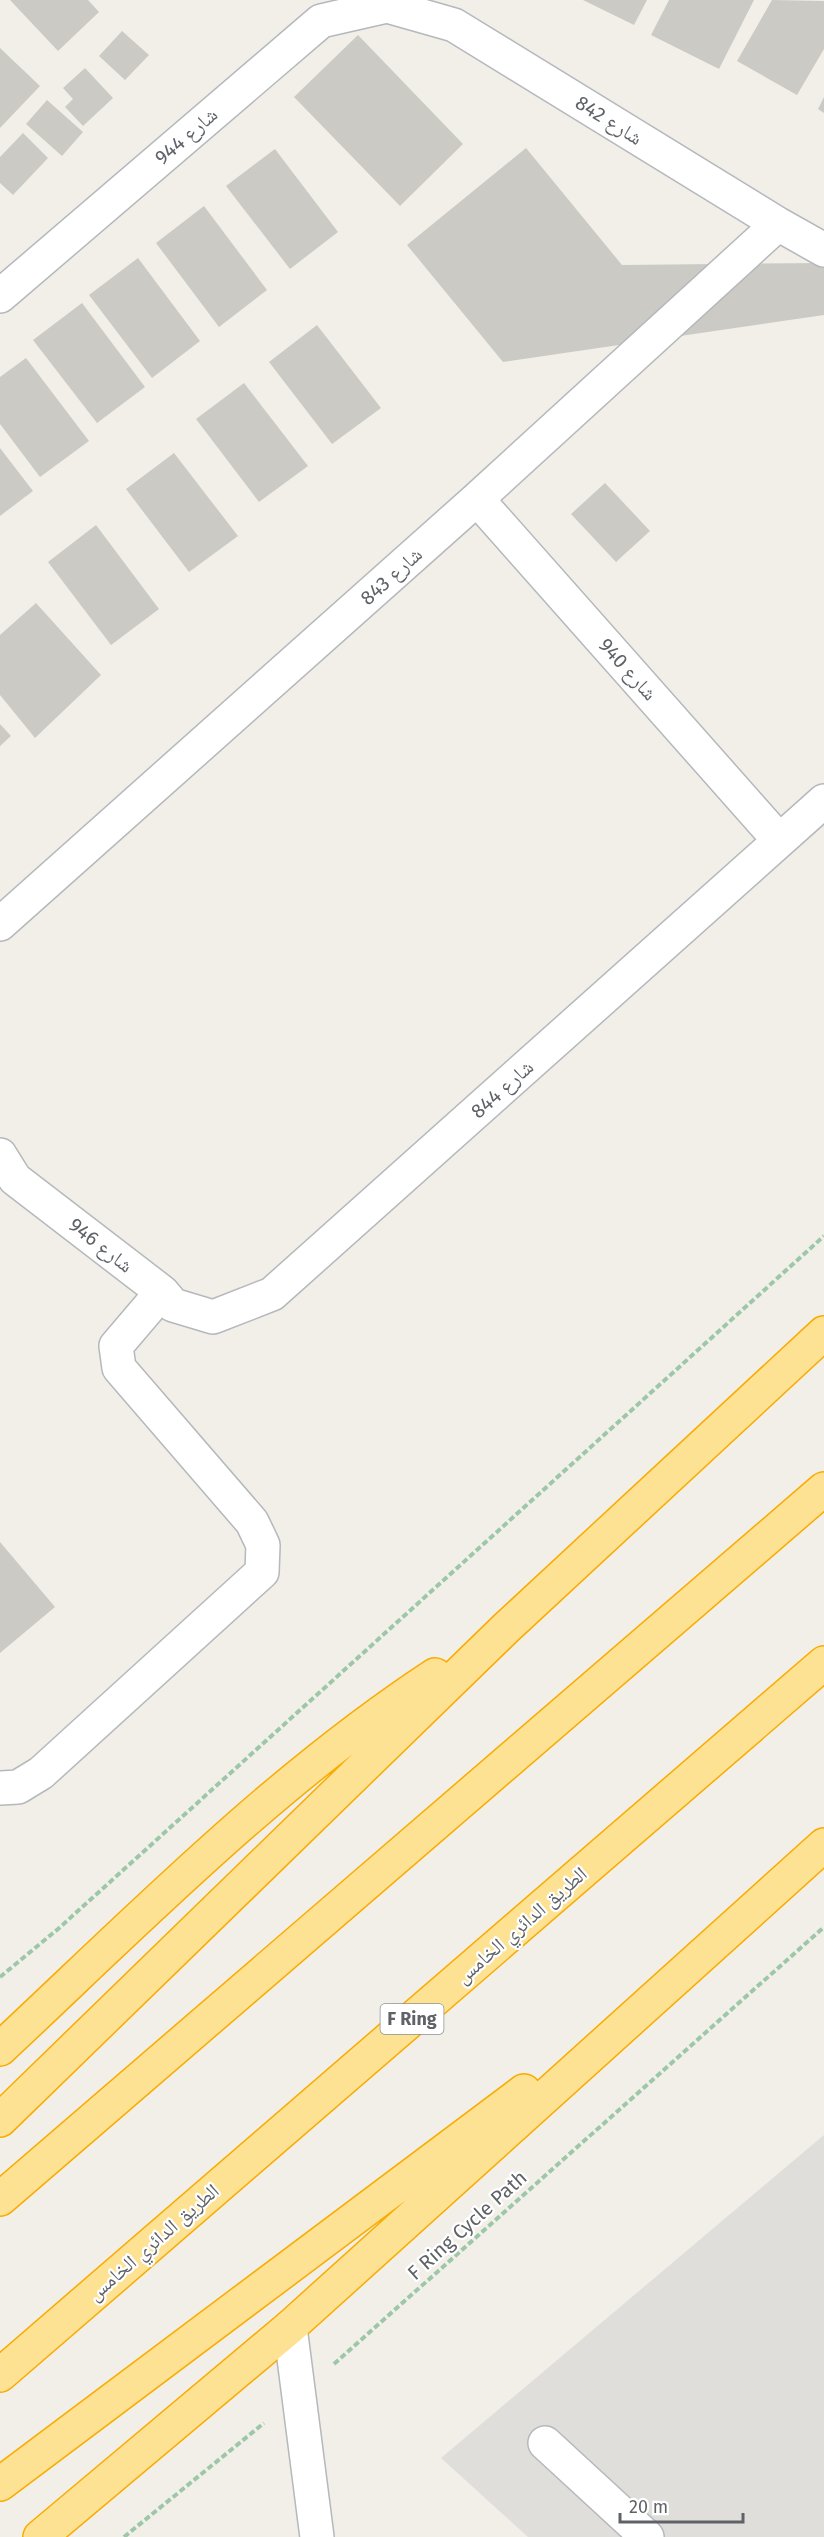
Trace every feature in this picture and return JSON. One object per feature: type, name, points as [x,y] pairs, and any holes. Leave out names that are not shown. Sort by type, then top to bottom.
[{"type":"highway","points":[[0,2120],[506,1628],[824,1333]]},
{"type":"highway","points":[[0,2199],[824,1489]]},
{"type":"highway","points":[[0,2049],[262,1807],[372,1720],[506,1628]]},
{"type":"highway","name":"الطريق الدائري الخامس","points":[[0,2375],[824,1663]]},
{"type":"highway","points":[[40,2537],[290,2327],[824,1845]]},
{"type":"highway","points":[[0,2484],[697,1959]]},
{"type":"street","name":"شارع 842","points":[[387,6],[454,25],[824,250]]},
{"type":"street","name":"شارع 944","points":[[0,296],[321,21],[387,6]]},
{"type":"street","name":"شارع 843","points":[[0,924],[477,499],[778,224]]},
{"type":"street","name":"شارع 940","points":[[477,499],[779,840]]},
{"type":"street","points":[[779,840],[824,801]]},
{"type":"street","name":"شارع 844","points":[[213,1317],[272,1294],[779,840]]},
{"type":"street","name":"شارع 946","points":[[5,1176],[162,1292],[173,1305],[213,1317]]},
{"type":"street","points":[[0,1788],[18,1786],[41,1773],[262,1572],[263,1545],[252,1522],[118,1368],[116,1346],[162,1292]]},
{"type":"street","points":[[290,2327],[317,2537]]},
{"type":"street","points":[[545,2443],[647,2537]]},
{"type":"path","points":[[0,1977],[76,1913],[824,1236]]},
{"type":"path","name":"F Ring Cycle Path","points":[[124,2537],[298,2395],[824,1928]]},
{"type":"shaded area","points":[[824,2135],[824,2537],[528,2537],[441,2458]]},
{"type":"building","points":[[10,0],[88,0],[99,12],[58,51]]},
{"type":"building","points":[[583,0],[647,0],[634,25]]},
{"type":"building","points":[[669,0],[754,0],[719,69],[651,35]]},
{"type":"building","points":[[772,0],[824,1],[824,49],[797,95],[737,61]]},
{"type":"building","points":[[122,31],[149,55],[125,80],[99,56]]},
{"type":"building","points":[[358,35],[463,144],[400,206],[294,97]]},
{"type":"building","points":[[0,48],[40,86],[0,128]]},
{"type":"building","points":[[85,68],[113,98],[83,126],[65,107],[73,99],[63,88]]},
{"type":"building","points":[[824,97],[824,113],[818,109]]},
{"type":"building","points":[[47,100],[83,132],[62,156],[26,124]]},
{"type":"building","points":[[23,133],[48,158],[13,195],[0,183],[0,157]]},
{"type":"building","points":[[526,148],[622,265],[824,263],[824,315],[503,362],[407,245]]},
{"type":"building","points":[[275,149],[338,232],[290,269],[226,186]]},
{"type":"building","points":[[204,206],[267,290],[219,327],[156,243]]},
{"type":"building","points":[[138,258],[200,341],[152,378],[89,295]]},
{"type":"building","points":[[82,303],[145,387],[97,423],[33,340]]},
{"type":"building","points":[[317,325],[381,408],[332,444],[269,362]]},
{"type":"building","points":[[26,358],[89,441],[40,477],[0,424],[0,377]]},
{"type":"building","points":[[244,383],[308,466],[259,502],[196,419]]},
{"type":"building","points":[[0,448],[33,491],[0,516]]},
{"type":"building","points":[[174,453],[238,536],[189,572],[126,489]]},
{"type":"building","points":[[605,483],[650,531],[616,562],[571,514]]},
{"type":"building","points":[[96,525],[159,609],[111,645],[48,562]]},
{"type":"building","points":[[36,603],[101,675],[35,738],[0,695],[0,635]]},
{"type":"building","points":[[0,724],[11,736],[0,746]]},
{"type":"building","points":[[0,1542],[55,1607],[0,1653]]}]
